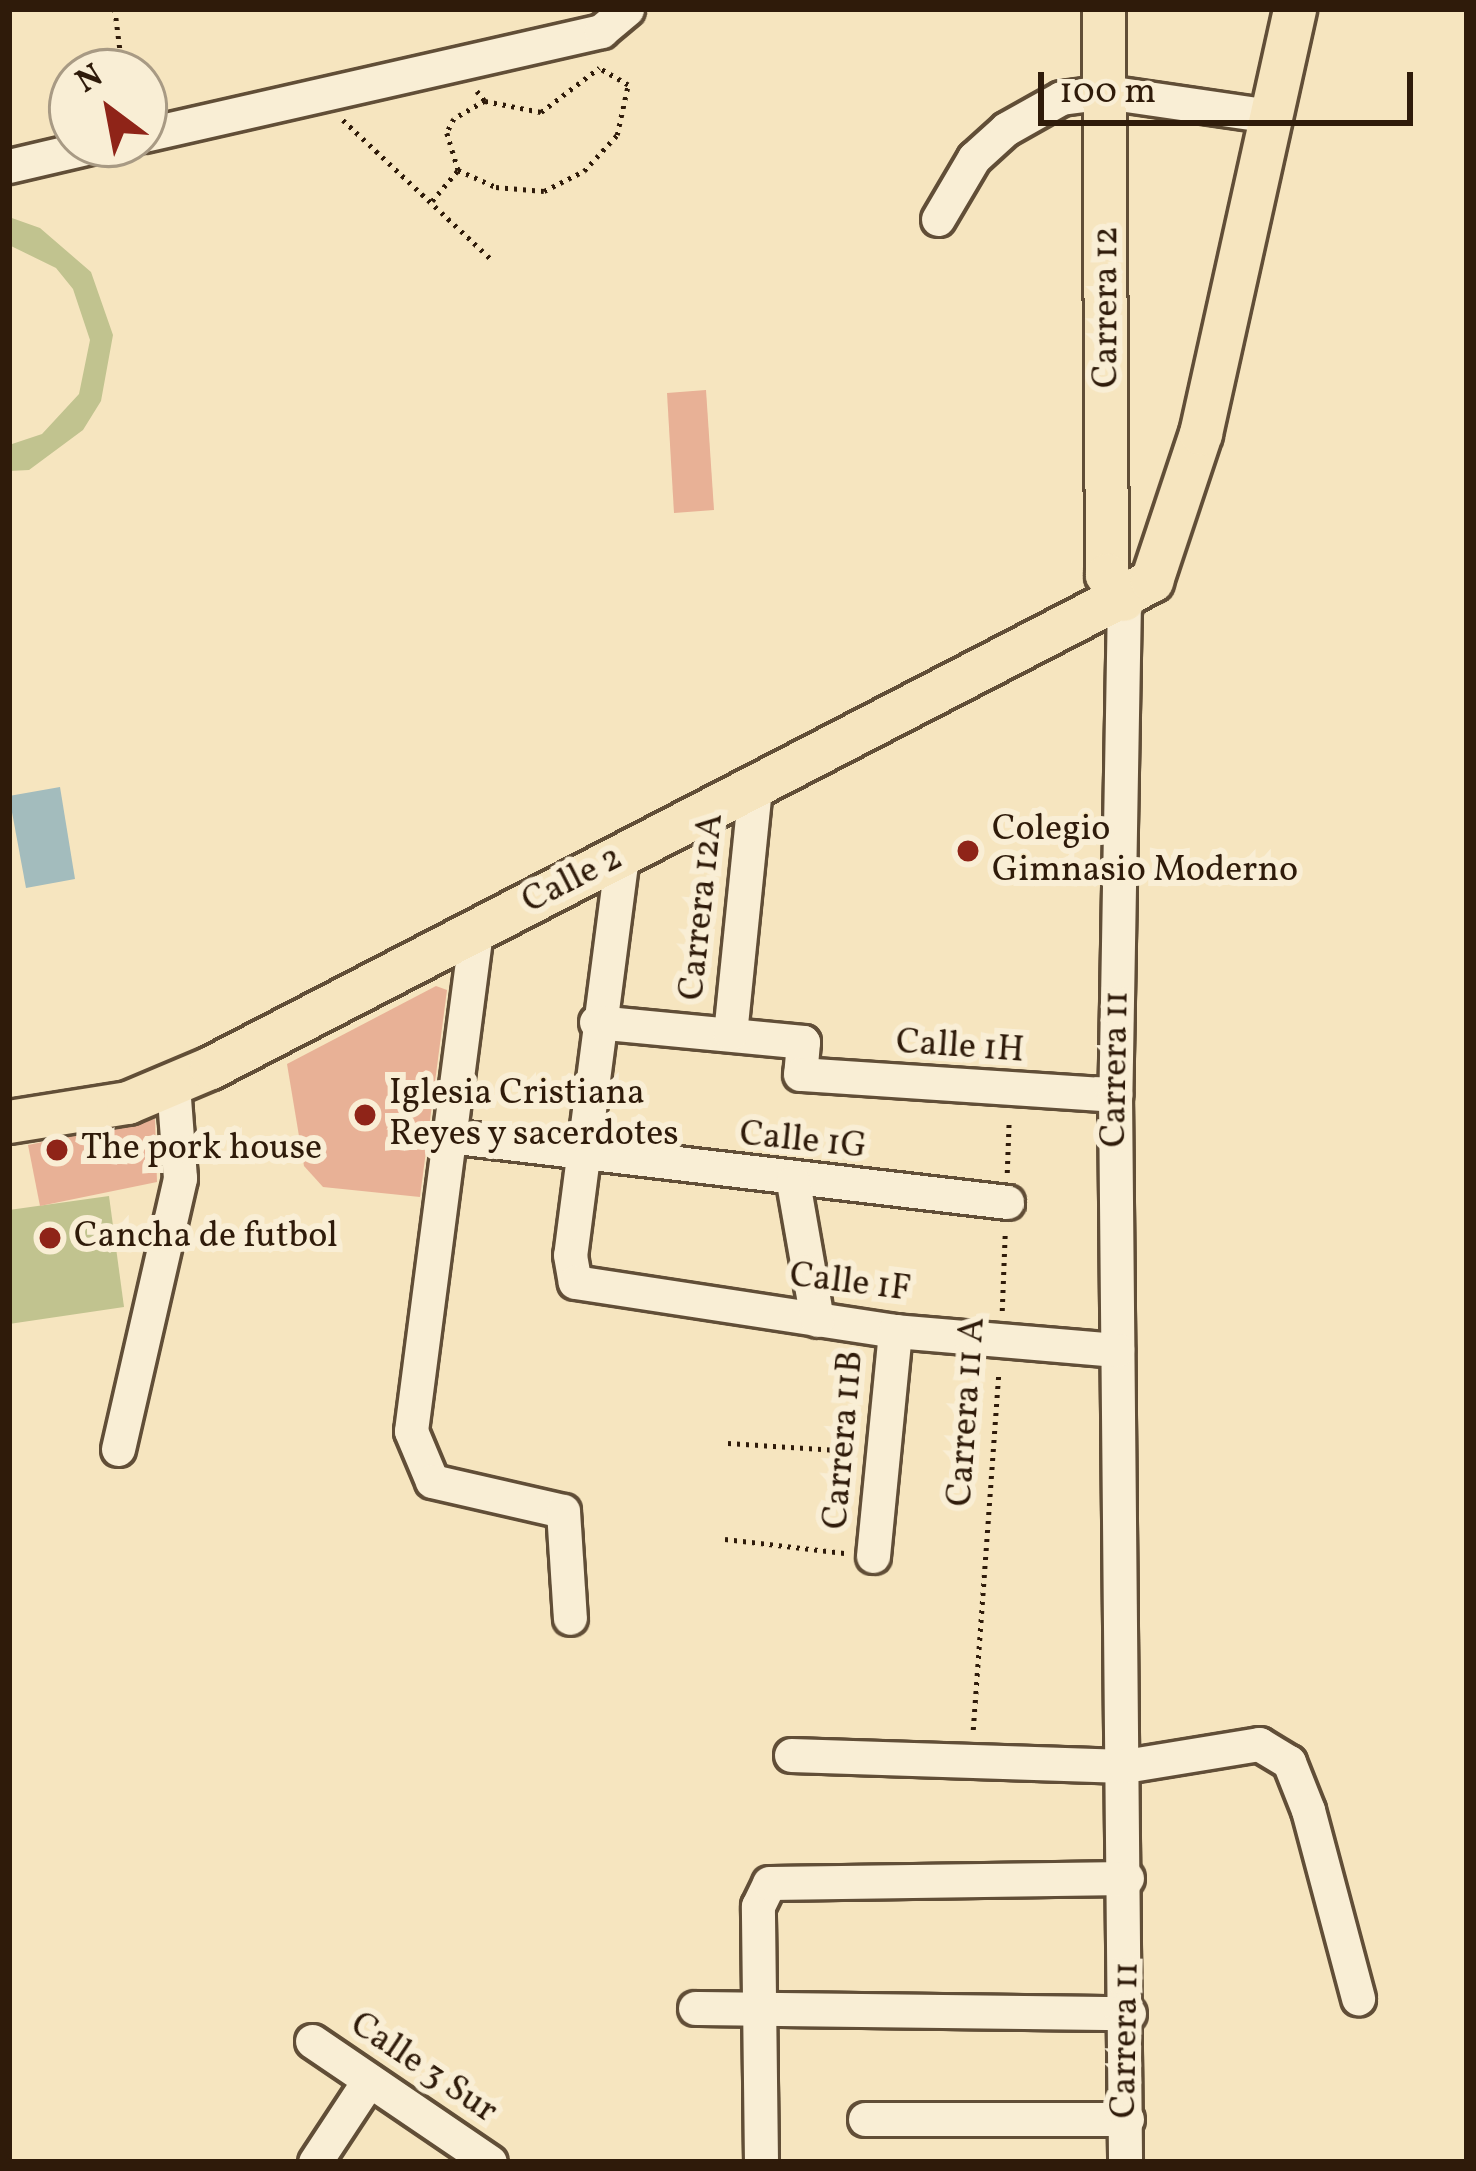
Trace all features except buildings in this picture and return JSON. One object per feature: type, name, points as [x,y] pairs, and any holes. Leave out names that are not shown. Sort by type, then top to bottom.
[{"type":"main road","name":"Carrera 12","points":[[1104,9],[1107,575],[1124,600]]},
{"type":"main road","points":[[1124,600],[1152,581],[1201,434],[1295,9]]},
{"type":"main road","name":"Calle 2","points":[[9,1122],[128,1103],[192,1076],[1124,600]]},
{"type":"street","points":[[168,130],[601,31],[627,9]]},
{"type":"street","points":[[938,219],[974,158],[1006,128],[1061,98],[1106,92],[1271,116]]},
{"type":"street","points":[[9,166],[48,157]]},
{"type":"street","name":"Carrera 11","points":[[1124,600],[1115,1095],[1129,2013],[1125,2162]]},
{"type":"street","name":"Carrera 12A","points":[[730,1034],[755,788]]},
{"type":"street","points":[[583,1153],[596,1022],[622,856]]},
{"type":"street","points":[[476,931],[411,1431],[418,1462],[432,1480],[557,1504],[570,1618]]},
{"type":"street","name":"Calle 1H","points":[[596,1022],[730,1034],[802,1058],[1010,1092],[1115,1095]]},
{"type":"street","points":[[118,1449],[180,1178],[192,1076]]},
{"type":"street","name":"Calle 1G","points":[[448,1136],[794,1183],[1007,1202]]},
{"type":"street","name":"Calle 1F","points":[[583,1153],[569,1255],[574,1282],[895,1330],[1117,1349]]},
{"type":"street","points":[[794,1183],[817,1320]]},
{"type":"street","name":"Carrera 11B","points":[[874,1556],[895,1330]]},
{"type":"street","points":[[790,1755],[1125,1766],[1259,1744],[1289,1762],[1358,1998]]},
{"type":"street","points":[[760,2162],[758,1906],[769,1883],[1127,1878]]},
{"type":"street","points":[[695,2008],[1129,2013]]},
{"type":"street","name":"Calle 3 Sur","points":[[312,2042],[473,2157]]},
{"type":"street","points":[[314,2162],[369,2080]]},
{"type":"street","points":[[865,2120],[1126,2119]]},
{"type":"path","points":[[115,9],[120,48]]},
{"type":"path","points":[[596,53],[600,69]]},
{"type":"path","points":[[600,69],[616,72],[628,98],[617,135],[584,171],[544,191],[522,192],[458,170],[447,133],[467,107],[484,101],[542,112],[600,69]]},
{"type":"path","points":[[470,82],[484,101]]},
{"type":"path","points":[[320,97],[492,260]]},
{"type":"path","points":[[432,201],[458,170]]},
{"type":"path","name":"Carrera 11 A","points":[[972,1736],[1001,1340],[1010,1092]]},
{"type":"path","points":[[728,1443],[884,1453]]},
{"type":"path","points":[[724,1539],[874,1556]]},
{"type":"green space","points":[[9,217],[40,228],[91,272],[113,335],[101,401],[83,430],[29,470],[9,471],[9,445],[42,434],[79,394],[90,340],[73,289],[56,268],[9,245]]},
{"type":"green space","points":[[109,1196],[124,1307],[9,1324],[9,1210]]},
{"type":"water","points":[[60,787],[75,879],[26,888],[9,796]]},
{"type":"place","name":"Colegio Gimnasio Moderno","points":[[968,851]]},
{"type":"place","name":"Iglesia Cristiana Reyes y sacerdotes","points":[[365,1115]]},
{"type":"place","name":"The pork house","points":[[57,1150]]},
{"type":"place","name":"Cancha de futbol","points":[[50,1238]]}]
